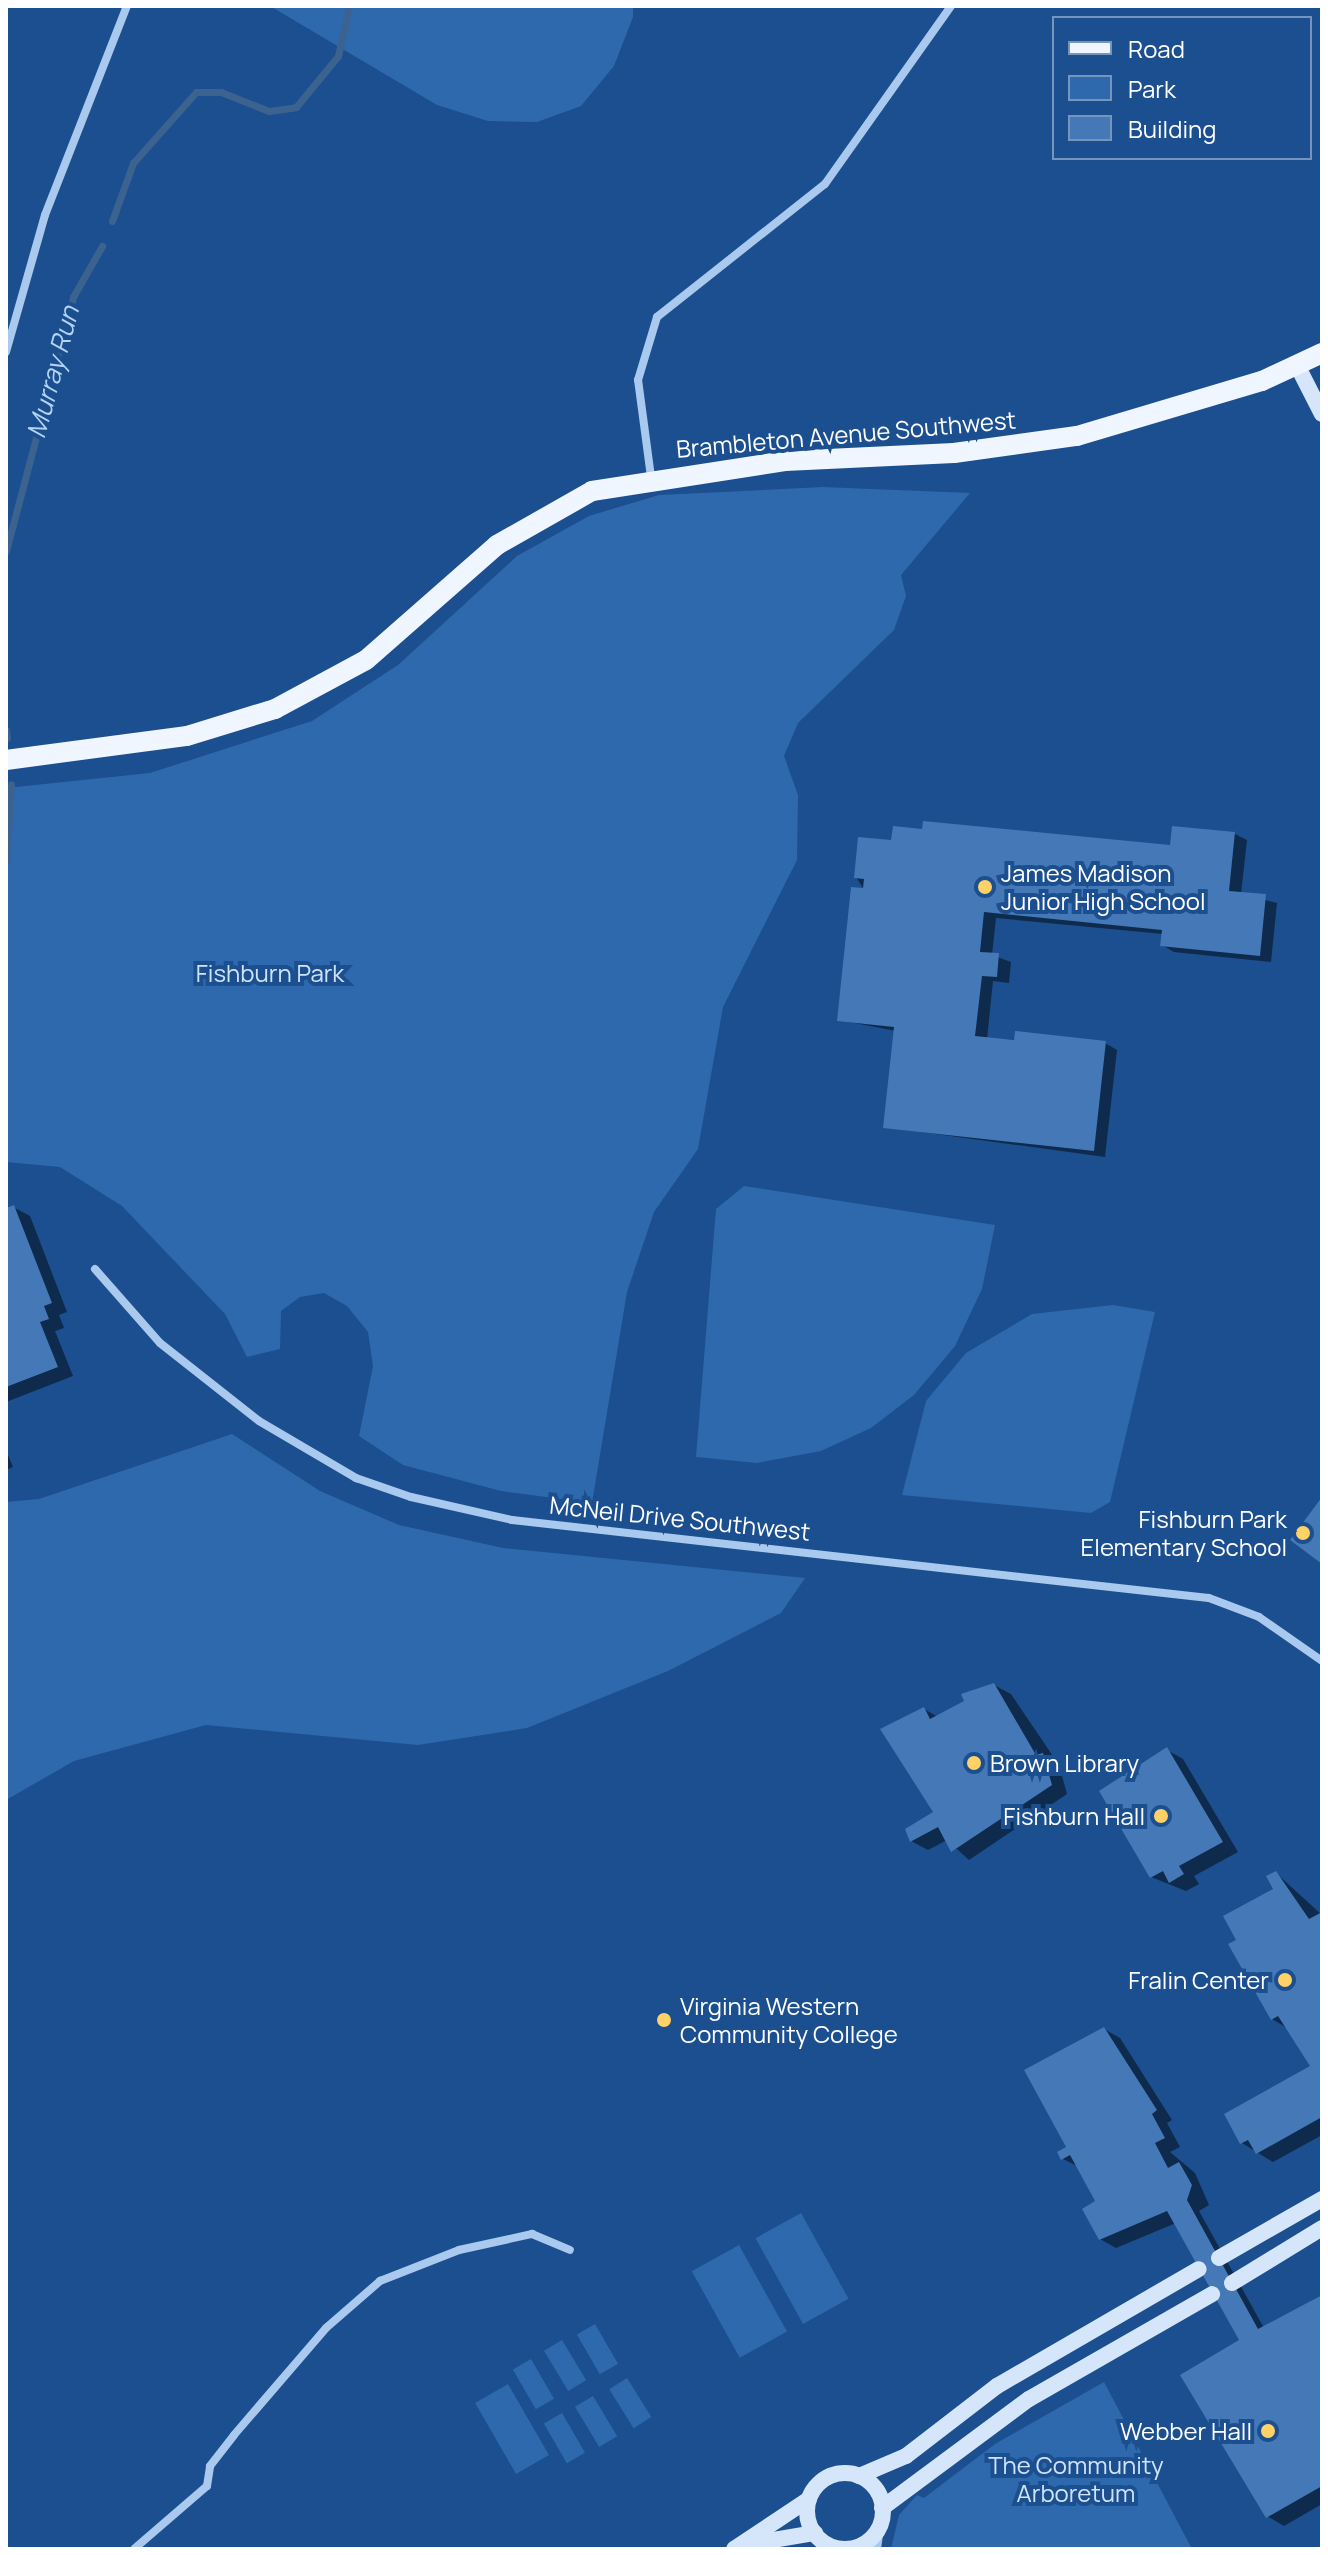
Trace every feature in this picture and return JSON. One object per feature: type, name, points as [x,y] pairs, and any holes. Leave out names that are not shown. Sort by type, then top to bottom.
[{"type":"main road","name":"Brambleton Avenue Southwest","points":[[6,760],[187,736],[275,709],[366,660],[532,520],[592,491],[651,477],[1063,438],[1297,365],[1322,353]]},
{"type":"main road","points":[[1297,365],[1322,414]]},
{"type":"main road","points":[[1219,2258],[1322,2199]]},
{"type":"main road","points":[[1232,2283],[1322,2228]]},
{"type":"main road","points":[[737,2547],[809,2499],[833,2475],[859,2476],[906,2456],[997,2386],[1199,2269]]},
{"type":"main road","points":[[882,2508],[1029,2399],[1212,2294]]},
{"type":"main road","points":[[737,2547],[815,2533],[837,2548],[862,2545],[880,2527],[882,2508],[876,2489],[859,2476]]},
{"type":"main road","points":[[809,2499],[815,2533]]},
{"type":"street","points":[[6,352],[45,215],[127,6]]},
{"type":"street","points":[[651,477],[638,380],[657,317],[825,184],[951,6]]},
{"type":"street","name":"McNeil Drive Southwest","points":[[95,1269],[160,1343],[259,1421],[356,1478],[411,1497],[512,1520],[1209,1598],[1259,1617],[1322,1661]]},
{"type":"street","points":[[134,2549],[207,2486],[210,2466],[234,2435],[326,2328],[380,2281],[459,2250],[532,2234],[570,2250]]},
{"type":"street","points":[[877,2549],[880,2527]]},
{"type":"green space","points":[[270,6],[633,6],[633,17],[614,66],[581,106],[537,122],[488,121],[437,105]]},
{"type":"green space","name":"Fishburn Park","points":[[823,487],[970,493],[901,575],[906,596],[894,630],[798,723],[784,756],[798,795],[797,860],[723,1007],[698,1149],[654,1212],[627,1292],[592,1503],[501,1491],[403,1465],[359,1436],[373,1366],[368,1332],[347,1306],[324,1293],[300,1297],[281,1311],[280,1349],[247,1357],[225,1314],[122,1206],[60,1167],[6,1162],[6,788],[150,773],[312,721],[398,665],[517,556],[589,516],[659,495]]},
{"type":"green space","points":[[744,1186],[995,1225],[982,1289],[955,1346],[914,1395],[871,1428],[821,1451],[757,1463],[696,1457],[716,1209]]},
{"type":"green space","points":[[1113,1305],[1155,1312],[1110,1502],[1091,1513],[902,1495],[926,1401],[966,1353],[1032,1314]]},
{"type":"green space","points":[[232,1434],[320,1491],[399,1525],[503,1548],[805,1578],[781,1613],[668,1671],[527,1728],[418,1745],[206,1725],[74,1761],[6,1800],[6,1502],[39,1499]]},
{"type":"green space","points":[[801,2213],[849,2299],[803,2324],[756,2238]]},
{"type":"green space","points":[[739,2245],[787,2332],[740,2358],[692,2271]]},
{"type":"green space","points":[[595,2324],[618,2364],[600,2374],[577,2334]]},
{"type":"green space","points":[[562,2340],[586,2380],[568,2391],[544,2351]]},
{"type":"green space","points":[[531,2359],[554,2399],[536,2409],[513,2370]]},
{"type":"green space","points":[[627,2378],[651,2417],[634,2428],[609,2389]]},
{"type":"green space","name":"The Community Arboretum","points":[[1104,2382],[1192,2549],[891,2549],[899,2515],[917,2495],[924,2498],[995,2444]]},
{"type":"green space","points":[[508,2384],[549,2455],[516,2474],[475,2403]]},
{"type":"green space","points":[[593,2396],[617,2436],[599,2447],[575,2407]]},
{"type":"green space","points":[[562,2413],[585,2453],[567,2463],[544,2424]]},
{"type":"building","points":[[923,821],[1170,845],[1172,826],[1235,832],[1229,891],[1266,894],[1260,956],[1160,946],[1162,930],[984,912],[980,952],[999,953],[997,977],[982,976],[975,1036],[1014,1040],[1015,1031],[1106,1041],[1094,1151],[883,1128],[894,1027],[837,1021],[851,887],[863,888],[864,879],[854,878],[858,837],[891,840],[893,826],[922,829]]},
{"type":"building","points":[[14,1205],[52,1303],[44,1306],[49,1319],[40,1322],[58,1367],[6,1387],[6,1208]]},
{"type":"building","points":[[1322,1497],[1322,1564],[1290,1540]]},
{"type":"building","name":"Brown Library","points":[[994,1683],[1036,1755],[1043,1753],[1052,1785],[951,1852],[938,1827],[910,1842],[905,1829],[933,1812],[880,1729],[924,1707],[930,1719],[964,1701],[961,1694]]},
{"type":"building","name":"Fishburn Hall","points":[[1167,1747],[1223,1842],[1179,1866],[1184,1874],[1169,1883],[1163,1871],[1150,1878],[1099,1791]]},
{"type":"building","name":"Fralin Center","points":[[1276,1871],[1309,1919],[1322,1912],[1322,2117],[1256,2154],[1248,2140],[1240,2144],[1224,2114],[1310,2066],[1278,2016],[1271,2020],[1228,1944],[1236,1940],[1223,1916],[1273,1889],[1266,1876]]},
{"type":"building","points":[[1104,2027],[1157,2110],[1152,2114],[1165,2138],[1155,2143],[1168,2168],[1179,2162],[1192,2185],[1187,2200],[1258,2329],[1322,2295],[1322,2486],[1266,2518],[1180,2375],[1239,2340],[1167,2211],[1099,2240],[1082,2209],[1095,2201],[1070,2155],[1061,2160],[1057,2152],[1066,2147],[1024,2070]]},
{"type":"waterway","name":"Murray Run","points":[[112,221],[133,163],[196,92],[221,92],[269,111],[296,107],[338,56],[349,6]]},
{"type":"waterway","name":"Murray Run","points":[[6,551],[73,297],[102,246]]},
{"type":"waterway","name":"Murray Run","points":[[6,730],[7,738]]},
{"type":"waterway","name":"Murray Run","points":[[6,862],[11,784]]},
{"type":"place","name":"James Madison Junior High School","points":[[985,887]]},
{"type":"place","name":"Fishburn Park Elementary School","points":[[1303,1533]]},
{"type":"place","name":"Brown Library","points":[[974,1763]]},
{"type":"place","name":"Fishburn Hall","points":[[1161,1816]]},
{"type":"place","name":"Fralin Center","points":[[1285,1980]]},
{"type":"place","name":"Virginia Western Community College","points":[[664,2020]]},
{"type":"place","name":"Webber Hall","points":[[1268,2431]]}]
